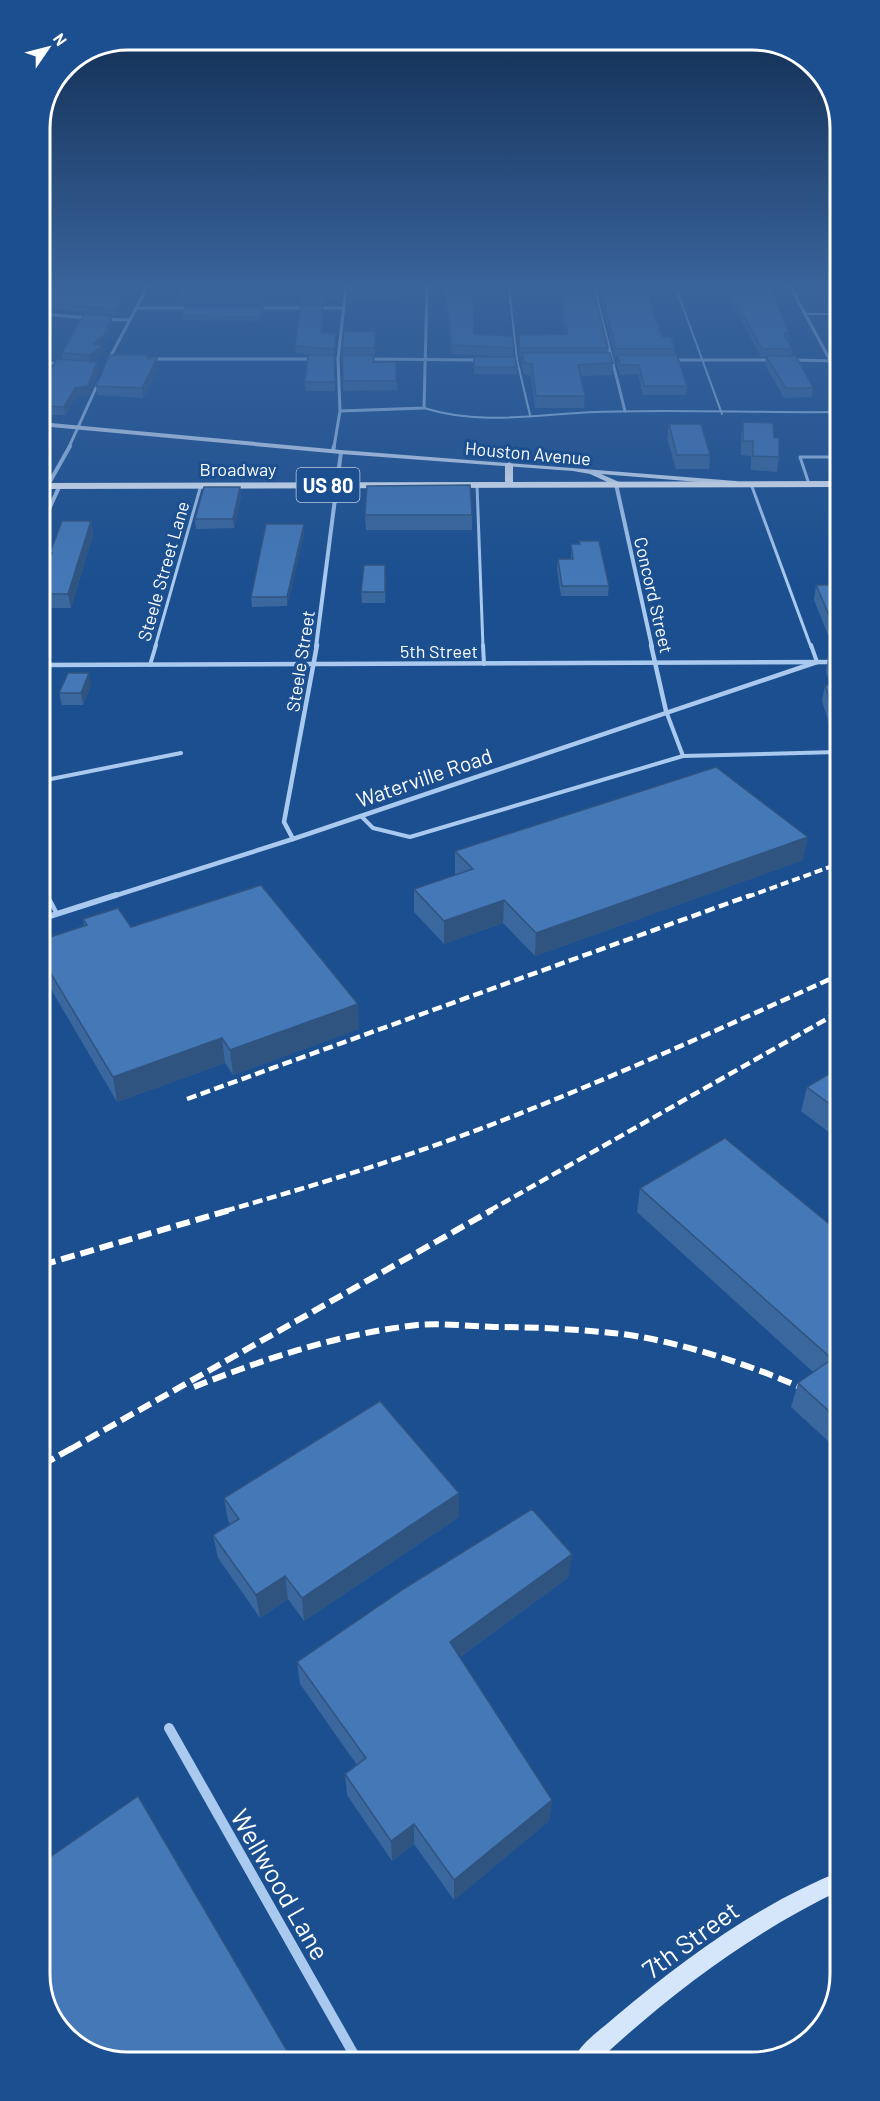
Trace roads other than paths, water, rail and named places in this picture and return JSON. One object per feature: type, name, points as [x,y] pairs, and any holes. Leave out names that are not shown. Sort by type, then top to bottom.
[{"type":"main road","points":[[509,465],[509,485]]},
{"type":"main road","name":"Broadway","points":[[50,485],[616,484]]},
{"type":"main road","name":"US 80","points":[[616,484],[830,484]]},
{"type":"street","points":[[50,476],[80,428],[97,386]]},
{"type":"street","name":"Steele Street","points":[[293,839],[284,822],[314,665],[339,485],[337,452],[339,386]]},
{"type":"street","points":[[340,411],[424,408],[425,386]]},
{"type":"street","points":[[618,386],[625,411]]},
{"type":"street","name":"Houston Avenue","points":[[50,425],[337,452],[573,469],[592,472],[616,484]]},
{"type":"street","points":[[573,469],[751,484]]},
{"type":"street","name":"Concord Street","points":[[616,484],[666,711]]},
{"type":"street","points":[[50,507],[60,485]]},
{"type":"street","name":"Waterville Road","points":[[50,916],[293,839],[666,711],[817,662]]},
{"type":"street","name":"5th Street","points":[[50,665],[830,662]]},
{"type":"street","name":"Wellwood Lane","points":[[169,1728],[352,2051]]},
{"type":"street","name":"7th Street","points":[[592,2052],[723,1943],[798,1899],[830,1885]]},
{"type":"lane","points":[[523,386],[530,415]]},
{"type":"lane","points":[[713,386],[722,414]]},
{"type":"lane","points":[[424,408],[440,415],[530,415],[625,411],[722,414],[830,412]]},
{"type":"lane","points":[[808,484],[800,457],[830,457]]},
{"type":"lane","points":[[751,484],[817,662]]},
{"type":"lane","name":"Steele Street Lane","points":[[150,665],[201,485]]},
{"type":"lane","points":[[477,485],[484,664]]},
{"type":"lane","points":[[666,711],[683,756]]},
{"type":"lane","points":[[361,816],[373,828],[410,837],[683,756],[830,752]]},
{"type":"lane","points":[[50,779],[181,753]]},
{"type":"lane","points":[[50,901],[57,914]]},
{"type":"railway","points":[[747,897],[830,867]]},
{"type":"railway","points":[[187,1099],[751,895]]},
{"type":"railway","points":[[225,1211],[367,1168],[506,1119],[632,1067],[830,979]]},
{"type":"railway","points":[[489,1211],[830,1017]]},
{"type":"railway","points":[[50,1263],[230,1210]]},
{"type":"railway","points":[[69,1450],[492,1210]]},
{"type":"railway","points":[[194,1387],[303,1348],[388,1329],[446,1324],[583,1330],[668,1342],[760,1371],[830,1402]]},
{"type":"railway","points":[[50,1461],[76,1446]]}]
